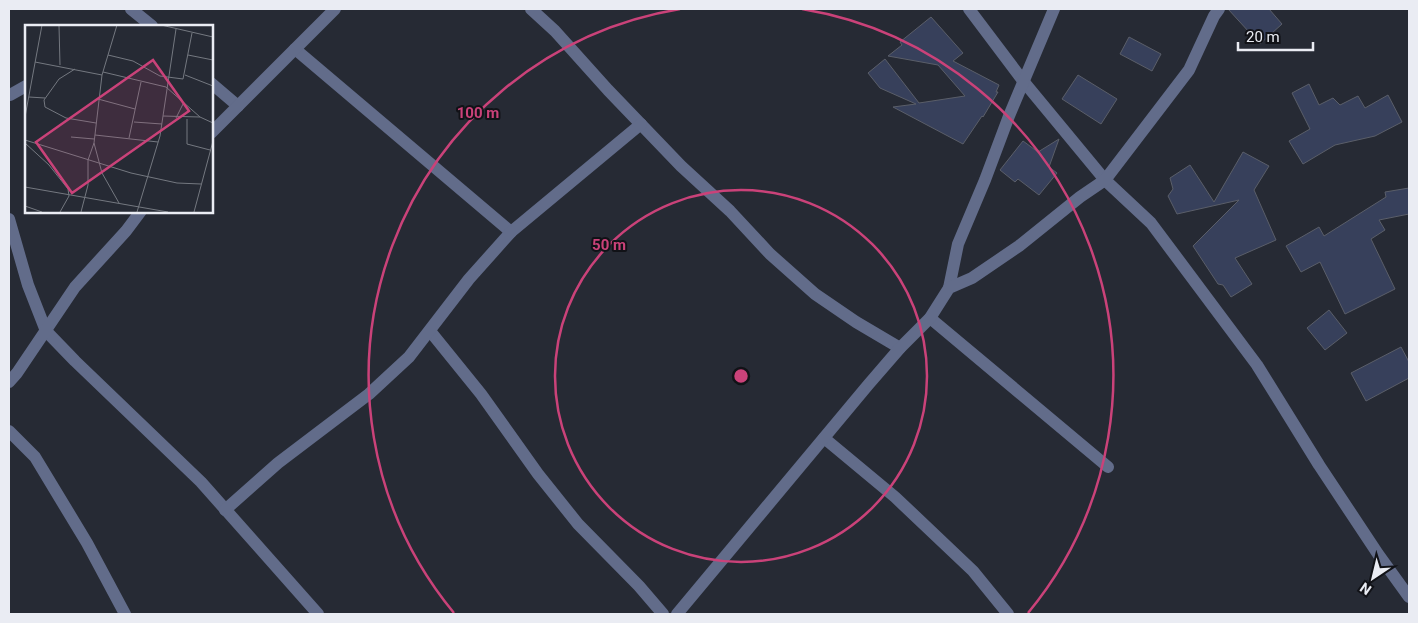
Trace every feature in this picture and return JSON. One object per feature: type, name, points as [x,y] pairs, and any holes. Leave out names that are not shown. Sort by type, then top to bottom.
[{"type":"street","points":[[131,9],[148,25]]},
{"type":"street","points":[[212,132],[335,9]]},
{"type":"street","points":[[531,9],[555,31],[681,166],[730,211],[770,254],[815,294],[856,322],[900,348]]},
{"type":"street","points":[[969,9],[1024,82],[1105,180],[1151,223],[1256,365],[1319,465],[1378,554],[1409,596]]},
{"type":"street","points":[[677,614],[900,348],[930,318],[949,288],[958,244],[1054,9]]},
{"type":"street","points":[[949,288],[972,278],[1012,251],[1080,197],[1105,180],[1189,70],[1219,9]]},
{"type":"street","points":[[295,49],[511,232]]},
{"type":"street","points":[[212,84],[238,106]]},
{"type":"street","points":[[9,95],[25,87]]},
{"type":"street","points":[[225,510],[278,463],[369,394],[409,357],[469,279],[511,232],[641,124]]},
{"type":"street","points":[[9,382],[46,331],[75,286],[126,231],[140,212]]},
{"type":"street","points":[[9,219],[28,285],[46,331],[201,482],[318,614]]},
{"type":"street","points":[[930,318],[1108,467]]},
{"type":"street","points":[[430,331],[481,394],[538,474],[578,524],[639,586],[663,614]]},
{"type":"street","points":[[9,430],[35,457],[87,543],[125,614]]},
{"type":"street","points":[[824,438],[895,498],[973,571],[1008,614]]},
{"type":"building","points":[[1228,9],[1269,9],[1282,24],[1260,44]]},
{"type":"building","points":[[931,17],[963,53],[953,61],[999,85],[996,92],[998,92],[983,117],[963,144],[893,107],[916,104],[880,88],[868,73],[885,59],[919,103],[965,96],[938,65],[888,56],[902,45],[900,42]]},
{"type":"building","points":[[1129,37],[1161,54],[1152,71],[1120,54]]},
{"type":"building","points":[[1078,75],[1117,99],[1101,124],[1062,99]]},
{"type":"building","points":[[1309,84],[1319,105],[1333,98],[1340,105],[1358,96],[1365,108],[1388,95],[1402,122],[1375,136],[1335,145],[1303,164],[1289,141],[1310,129],[1292,93]]},
{"type":"building","points":[[1059,139],[1049,167],[1057,173],[1039,195],[1018,179],[1015,182],[1000,170],[1023,141],[1038,152]]},
{"type":"building","points":[[1243,152],[1269,166],[1254,190],[1276,240],[1235,258],[1252,284],[1231,297],[1223,285],[1218,284],[1193,246],[1239,200],[1177,214],[1168,196],[1173,189],[1170,178],[1190,165],[1214,202]]},
{"type":"building","points":[[1409,188],[1409,214],[1379,220],[1385,230],[1371,239],[1395,289],[1345,314],[1320,262],[1301,272],[1286,246],[1319,227],[1324,236],[1386,197],[1385,192]]},
{"type":"building","points":[[1329,310],[1347,333],[1325,350],[1307,328]]},
{"type":"building","points":[[1401,347],[1409,362],[1409,378],[1366,401],[1351,373]]}]
